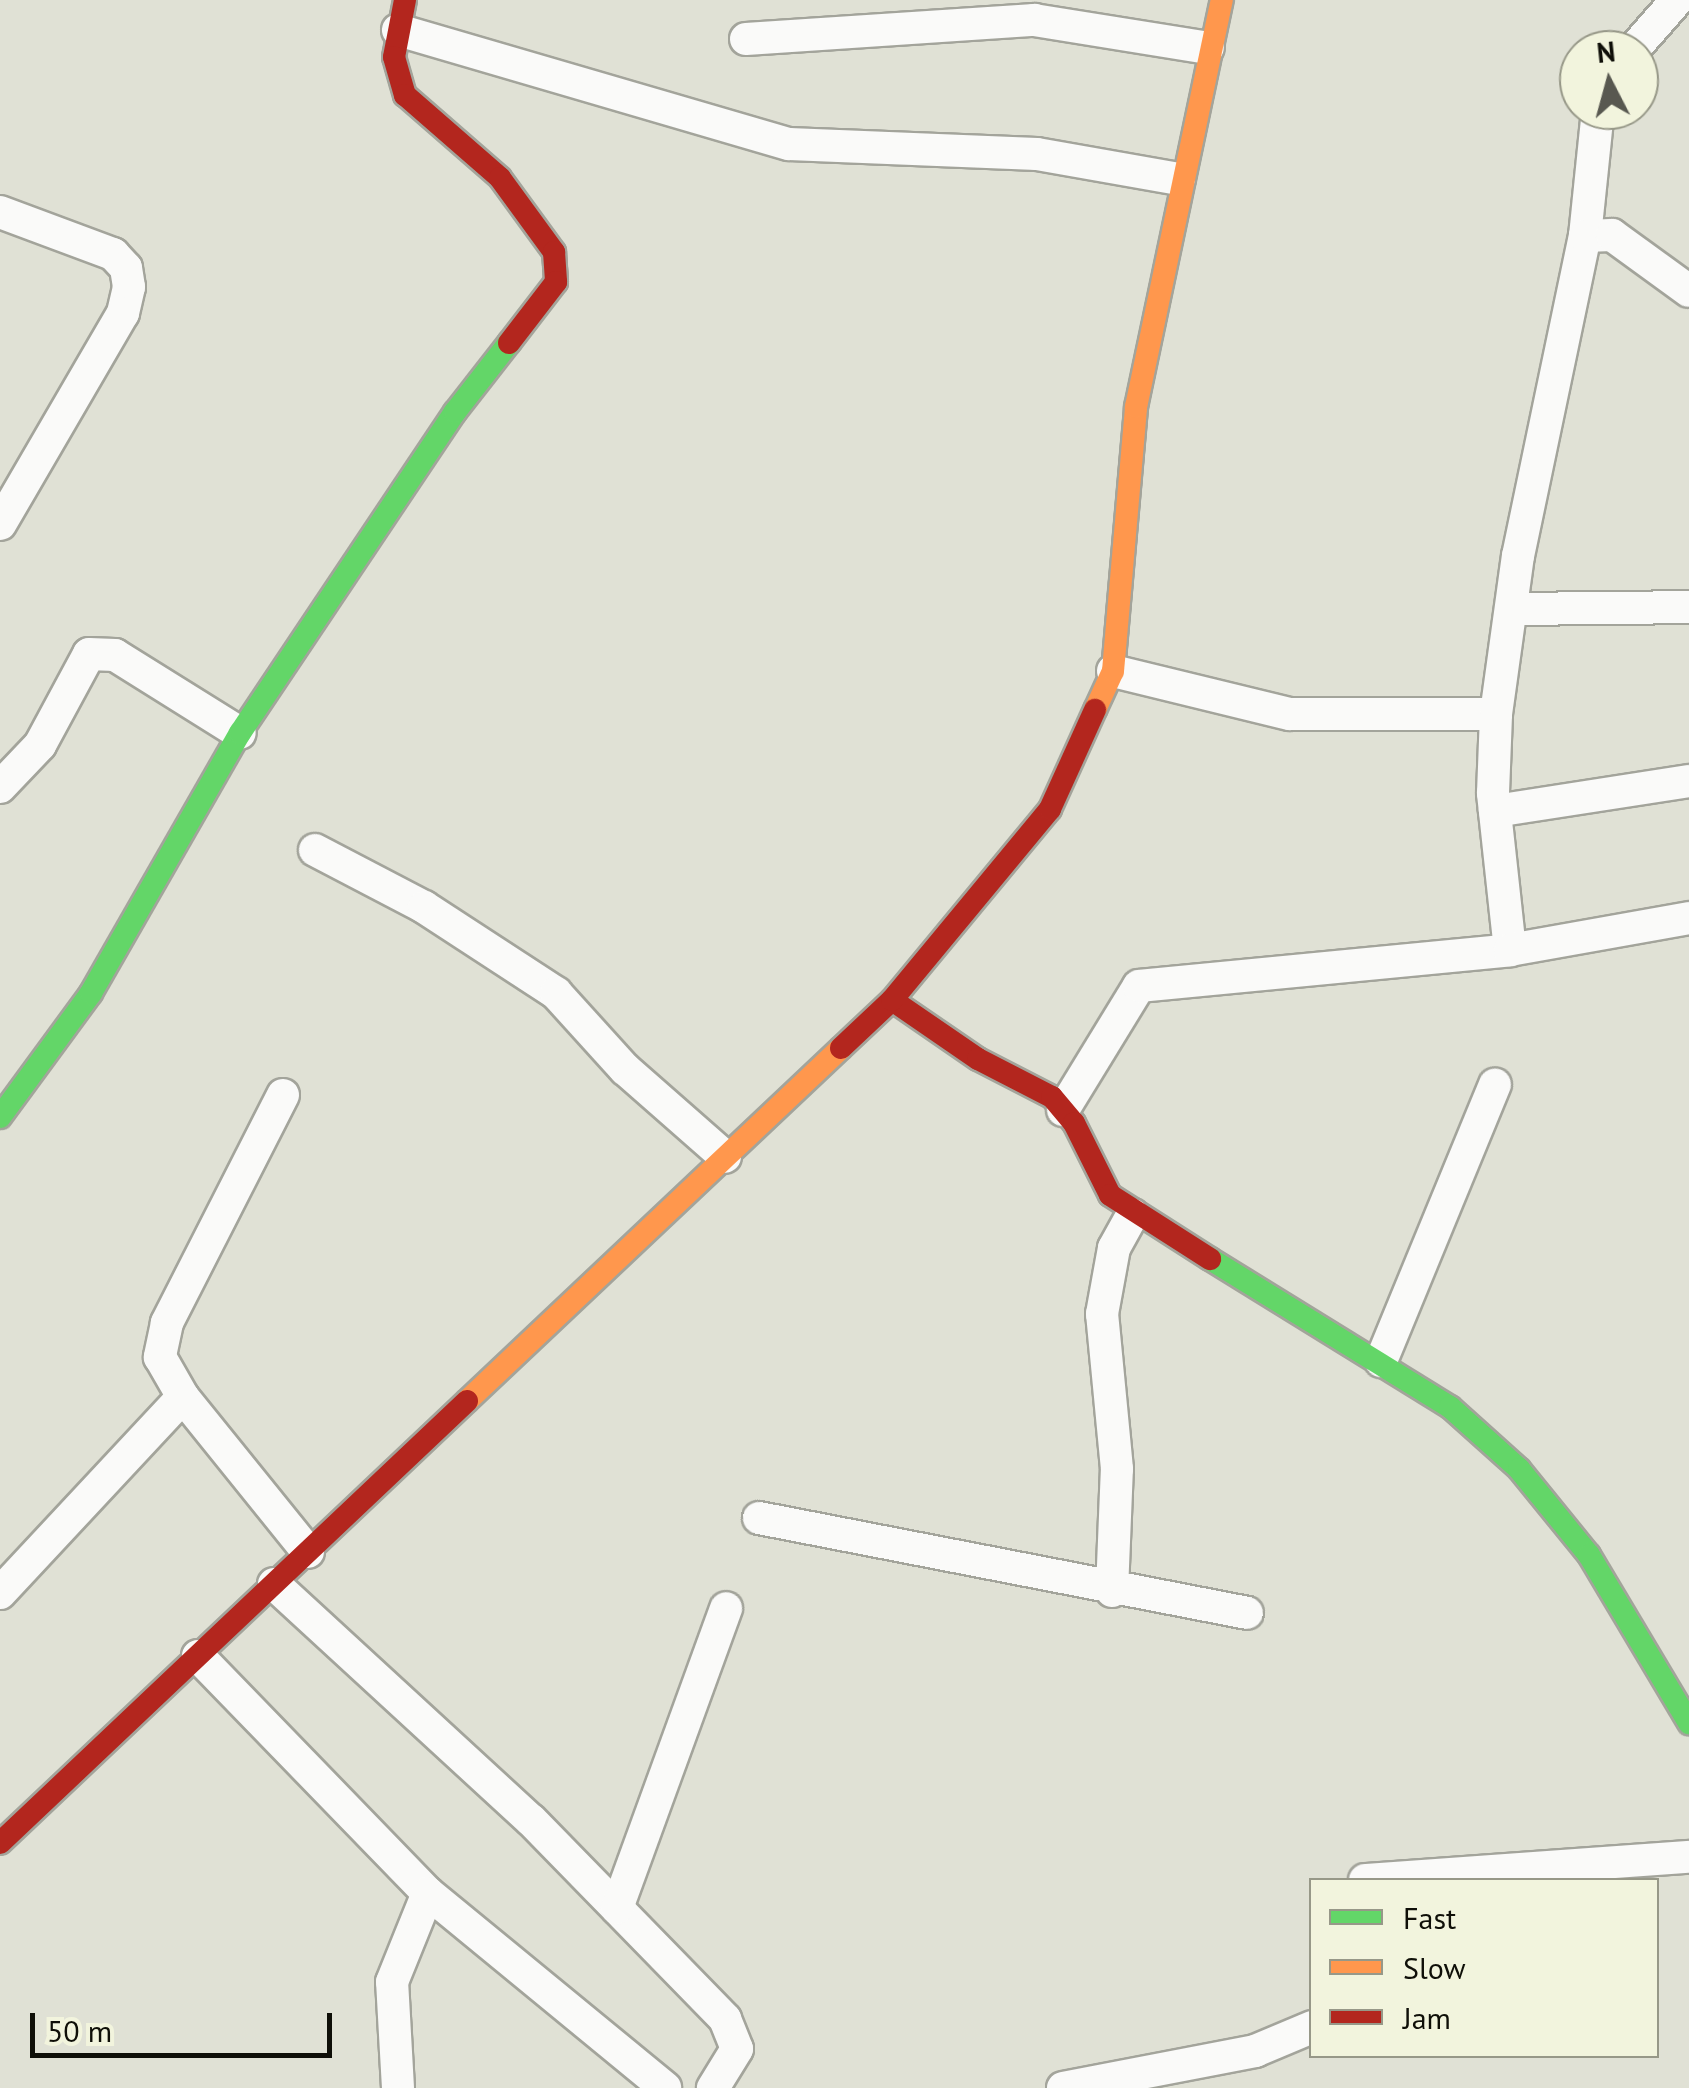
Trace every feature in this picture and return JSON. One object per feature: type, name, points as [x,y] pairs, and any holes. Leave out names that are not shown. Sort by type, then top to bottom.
[{"type":"street","points":[[0,1843],[892,1000],[1050,809],[1112,671],[1136,407],[1179,179],[1222,0]]},
{"type":"street","points":[[1651,30],[1677,0]]},
{"type":"street","points":[[0,1117],[91,993],[240,733],[454,412],[556,282],[554,252],[500,178],[405,95],[394,57],[402,15],[789,144],[1037,154],[1179,179]]},
{"type":"street","points":[[746,39],[1034,20],[1208,48]]},
{"type":"street","points":[[1510,950],[1495,811],[1496,714],[1510,609],[1585,236],[1596,130]]},
{"type":"street","points":[[0,212],[113,254],[126,268],[130,288],[123,313],[0,524]]},
{"type":"street","points":[[1585,236],[1612,235],[1689,291]]},
{"type":"street","points":[[1510,609],[1689,607]]},
{"type":"street","points":[[0,786],[40,745],[89,654],[115,656],[240,733]]},
{"type":"street","points":[[1112,671],[1290,714],[1496,714]]},
{"type":"street","points":[[1495,811],[1689,782]]},
{"type":"street","points":[[315,850],[424,907],[556,993],[625,1069],[725,1158]]},
{"type":"street","points":[[1063,1110],[1139,986],[1510,950],[1689,918]]},
{"type":"street","points":[[892,1000],[978,1059],[1037,1088],[1063,1110],[1110,1195],[1132,1214],[1382,1361],[1450,1406],[1518,1469],[1589,1555],[1689,1723]]},
{"type":"street","points":[[1382,1361],[1494,1086]]},
{"type":"street","points":[[284,1094],[166,1323],[160,1357],[183,1397],[308,1552]]},
{"type":"street","points":[[1112,1591],[1117,1468],[1102,1314],[1114,1248],[1132,1214]]},
{"type":"street","points":[[0,1593],[183,1397]]},
{"type":"street","points":[[760,1518],[1112,1591],[1247,1613]]},
{"type":"street","points":[[274,1584],[617,1908],[736,2034],[730,2066],[713,2088]]},
{"type":"street","points":[[617,1908],[726,1608]]},
{"type":"street","points":[[198,1656],[428,1893],[665,2088]]},
{"type":"street","points":[[1393,1878],[1689,1857]]},
{"type":"street","points":[[398,2088],[392,1982],[428,1893]]},
{"type":"street","points":[[1063,2088],[1254,2052],[1309,2028]]},
{"type":"traffic: fast","points":[[0,1117],[91,993],[240,733],[455,412],[509,343]]},
{"type":"traffic: fast","points":[[1210,1259],[1450,1407],[1519,1469],[1589,1555],[1689,1723]]},
{"type":"traffic: slow","points":[[1095,710],[1113,671],[1136,407],[1222,0]]},
{"type":"traffic: slow","points":[[467,1401],[841,1048]]},
{"type":"traffic: jam","points":[[405,0],[394,57],[405,95],[500,178],[554,252],[556,282],[509,343]]},
{"type":"traffic: jam","points":[[841,1048],[892,1000],[1050,809],[1095,710]]},
{"type":"traffic: jam","points":[[892,1000],[978,1059],[1052,1097],[1074,1123],[1110,1195],[1210,1259]]},
{"type":"traffic: jam","points":[[0,1843],[467,1401]]}]
